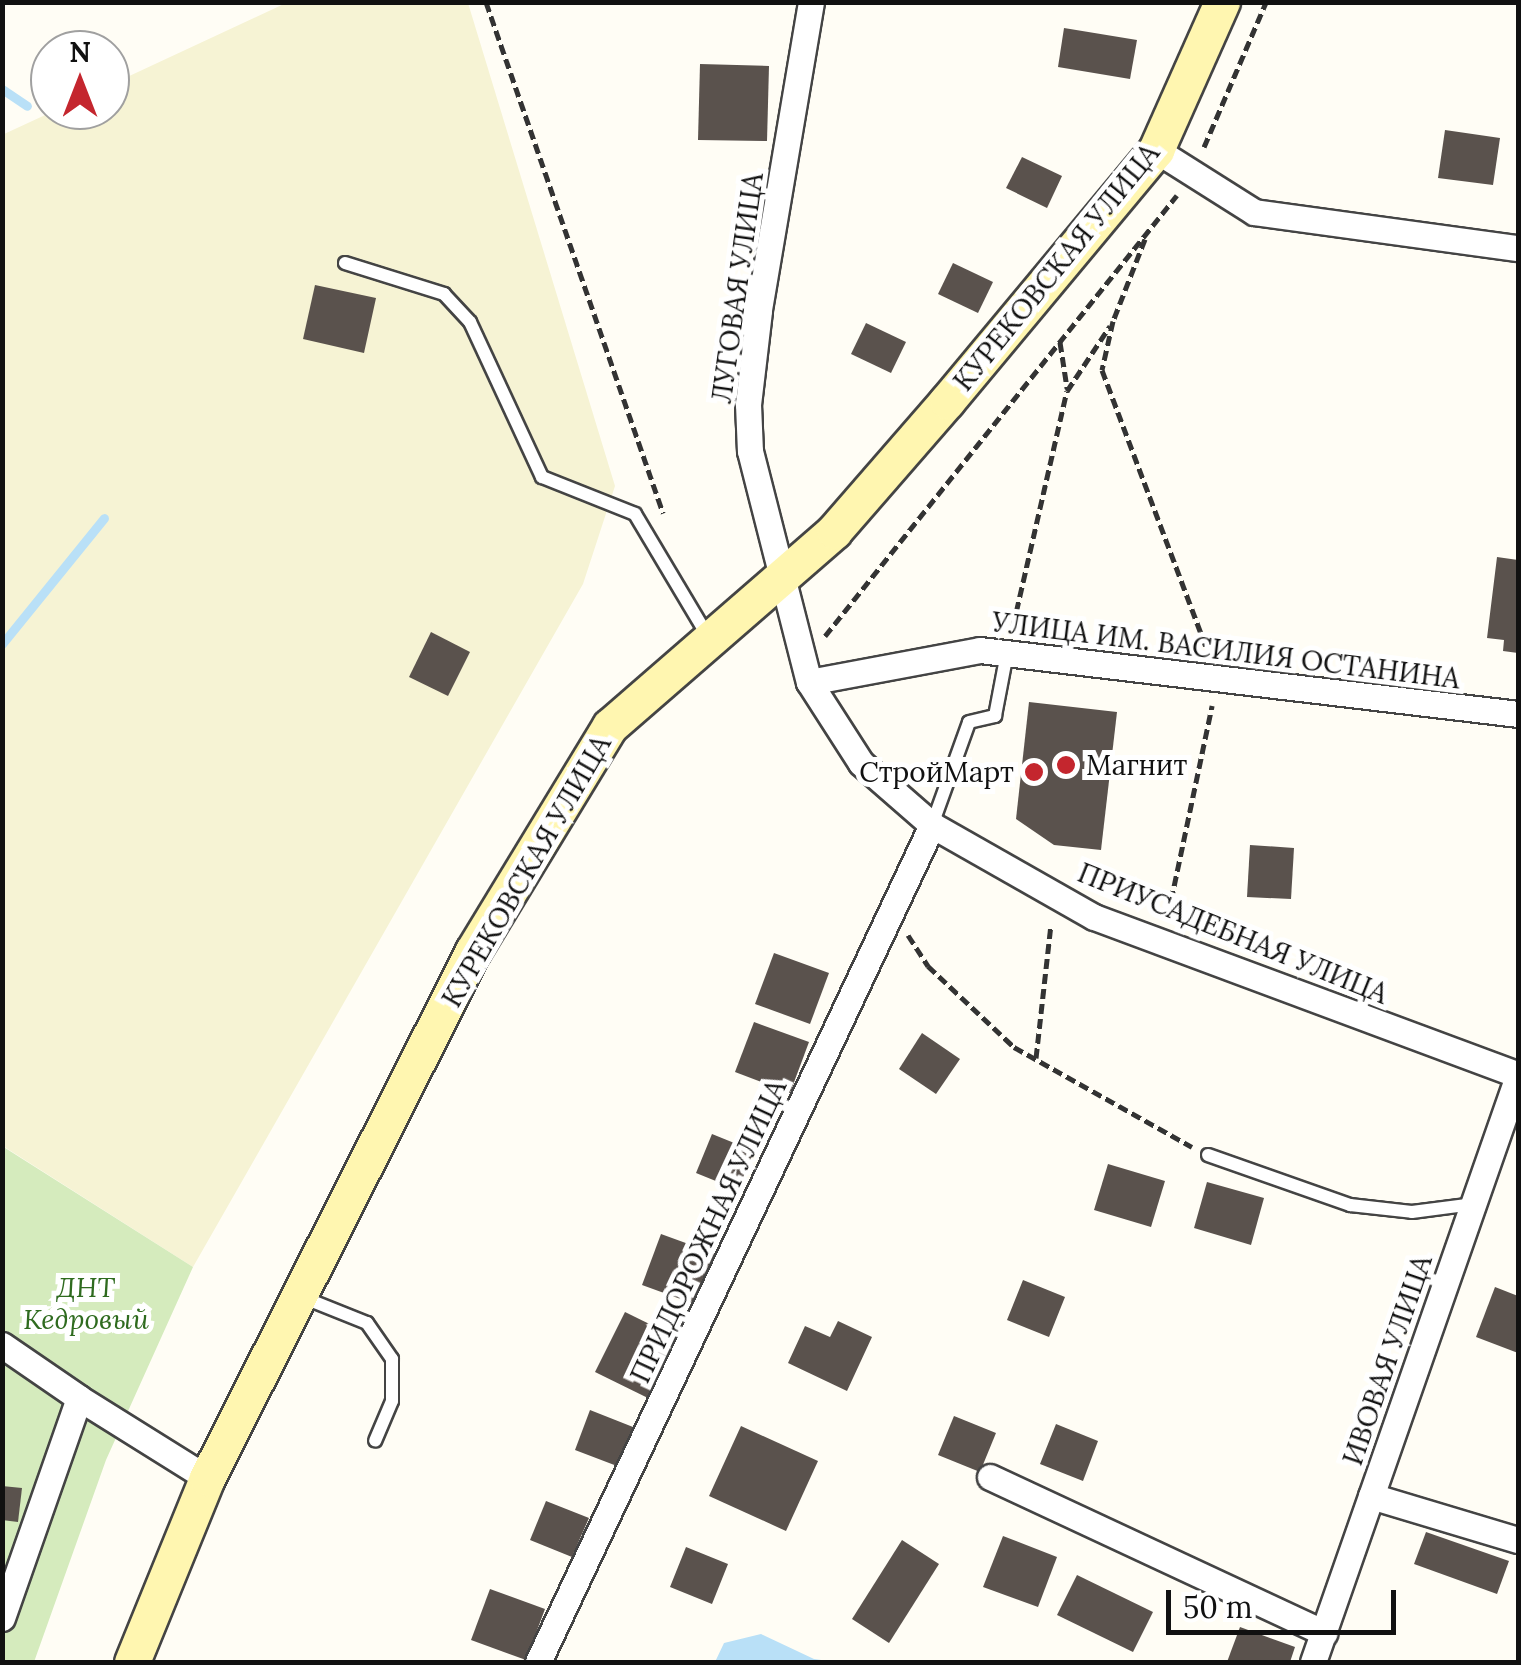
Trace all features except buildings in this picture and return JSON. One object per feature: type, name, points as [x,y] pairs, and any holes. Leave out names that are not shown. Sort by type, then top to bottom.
[{"type":"street","name":"ЛУГОВАЯ УЛИЦА","points":[[783,579],[750,451],[748,404],[812,2]]},
{"type":"street","name":"КУРЕКОВСКАЯ УЛИЦА","points":[[133,1662],[206,1478],[302,1297],[473,952],[610,726],[834,531],[1156,150],[1222,2]]},
{"type":"street","points":[[1156,150],[1254,212],[1518,248]]},
{"type":"street","name":"ПРИУСАДЕБНАЯ УЛИЦА","points":[[783,579],[806,672],[861,763],[932,825],[1050,892],[1162,942],[1518,1076]]},
{"type":"street","name":"УЛИЦА ИМ. ВАСИЛИЯ ОСТАНИНА","points":[[806,672],[980,650],[1518,714]]},
{"type":"street","name":"ПРИДОРОЖНАЯ УЛИЦА","points":[[538,1662],[932,825]]},
{"type":"street","name":"ИВОВАЯ УЛИЦА","points":[[1313,1662],[1518,1076]]},
{"type":"street","points":[[2,1345],[206,1478]]},
{"type":"street","points":[[2,1618],[79,1398]]},
{"type":"street","points":[[990,1477],[1324,1632]]},
{"type":"street","points":[[1371,1496],[1518,1540]]},
{"type":"lane","points":[[344,262],[444,294],[470,322],[542,477],[635,514],[710,640]]},
{"type":"lane","points":[[932,825],[969,722],[995,716],[1007,653]]},
{"type":"lane","points":[[1208,1156],[1350,1204],[1412,1212],[1474,1204]]},
{"type":"lane","points":[[302,1297],[367,1324],[392,1359],[392,1402],[374,1441]]},
{"type":"path","points":[[486,2],[666,521]]},
{"type":"path","points":[[806,672],[1192,176],[1266,2]]},
{"type":"path","points":[[1149,230],[1113,321],[1102,370],[1218,679],[1162,942]]},
{"type":"path","points":[[1007,653],[1039,491],[1067,391],[1113,321]]},
{"type":"path","points":[[1060,342],[1067,391]]},
{"type":"path","points":[[1036,1059],[1050,892]]},
{"type":"path","points":[[892,910],[928,966],[1014,1047],[1208,1156]]},
{"type":"shaded area","points":[[286,3],[468,3],[615,486],[583,584],[193,1267],[3,1146],[2,135],[30,122],[30,130],[130,130],[130,76]]},
{"type":"green space","name":"ДНТ Кедровый","points":[[2,1146],[193,1267],[106,1460],[34,1662],[3,1662]]},
{"type":"water","points":[[761,1634],[814,1659],[836,1662],[715,1662],[724,1643]]},
{"type":"waterway","points":[[2,89],[27,106]]},
{"type":"waterway","points":[[2,644],[104,518]]},
{"type":"place","name":"Магнит","points":[[1066,765]]},
{"type":"place","name":"СтройМарт","points":[[1034,772]]}]
